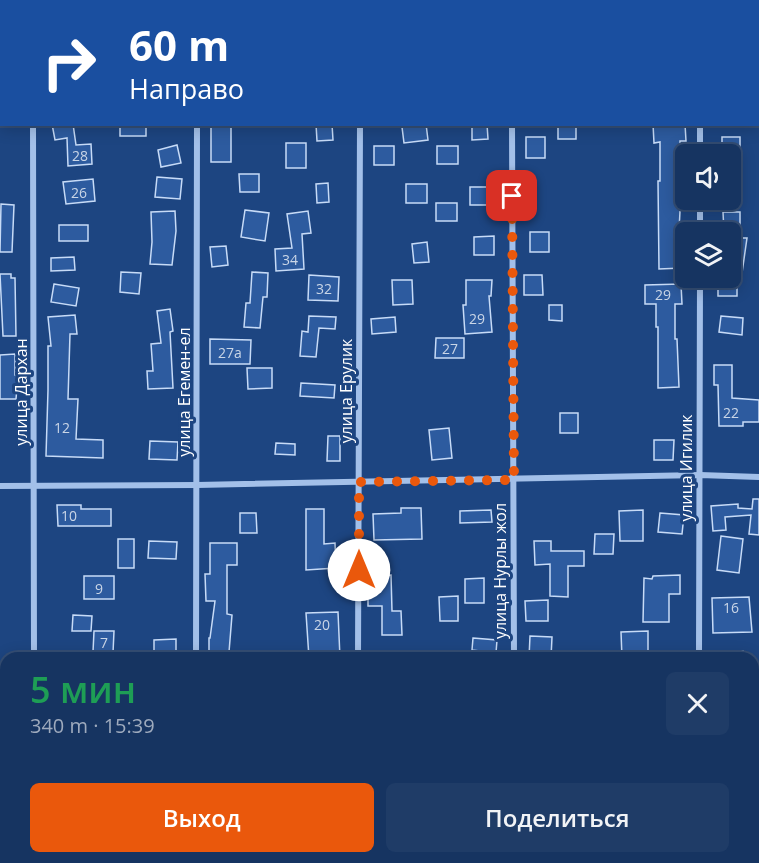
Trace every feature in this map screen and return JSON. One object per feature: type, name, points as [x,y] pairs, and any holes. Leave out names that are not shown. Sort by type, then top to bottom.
[{"type":"street","name":"улица Дархан","points":[[33,126],[34,652]]},
{"type":"street","name":"улица Егемен-ел","points":[[196,652],[197,126]]},
{"type":"street","name":"улица Ерулик","points":[[358,652],[360,126]]},
{"type":"street","name":"улица Нурлы жол","points":[[512,126],[514,652]]},
{"type":"street","points":[[700,126],[700,144]]},
{"type":"street","name":"улица Игилик","points":[[699,652],[700,288]]},
{"type":"street","points":[[0,486],[197,485],[700,475],[759,477]]},
{"type":"building","points":[[52,126],[73,126],[76,145],[91,144],[92,164],[68,166],[67,138],[55,140]]},
{"type":"building","points":[[120,126],[146,126],[146,136],[120,136]]},
{"type":"building","points":[[211,126],[231,126],[231,162],[211,162]]},
{"type":"building","points":[[316,126],[332,126],[333,140],[317,141]]},
{"type":"building","points":[[426,126],[428,140],[404,143],[402,127]]},
{"type":"building","points":[[472,126],[487,126],[488,139],[472,140]]},
{"type":"building","points":[[558,126],[576,126],[576,139],[558,139]]},
{"type":"building","points":[[653,126],[685,126],[686,141],[675,144],[675,210],[680,211],[679,222],[675,222],[675,268],[659,269],[660,142],[654,143]]},
{"type":"building","points":[[526,137],[545,137],[545,158],[526,158]]},
{"type":"building","points":[[722,137],[740,137],[740,144],[722,144]]},
{"type":"building","points":[[286,143],[306,143],[306,168],[286,168]]},
{"type":"building","points":[[177,145],[181,163],[161,167],[158,150]]},
{"type":"building","points":[[374,146],[394,146],[394,165],[374,165]]},
{"type":"building","points":[[437,146],[458,146],[458,164],[437,164]]},
{"type":"building","points":[[239,174],[259,174],[259,192],[240,192]]},
{"type":"building","points":[[157,177],[182,179],[180,199],[155,197]]},
{"type":"building","points":[[93,179],[95,201],[66,204],[63,182]]},
{"type":"building","points":[[328,183],[329,202],[317,203],[316,184]]},
{"type":"building","points":[[406,184],[427,184],[427,203],[406,203]]},
{"type":"building","points":[[470,187],[491,187],[491,205],[470,205]]},
{"type":"building","points":[[436,203],[457,203],[457,221],[436,221]]},
{"type":"building","points":[[1,204],[14,205],[12,252],[0,252]]},
{"type":"building","points":[[245,210],[269,213],[265,241],[241,237]]},
{"type":"building","points":[[175,211],[176,231],[172,265],[150,264],[151,212]]},
{"type":"building","points":[[308,211],[311,233],[302,234],[304,269],[276,271],[275,249],[292,248],[287,214]]},
{"type":"building","points":[[723,212],[740,212],[740,222],[724,222]]},
{"type":"building","points":[[59,225],[88,225],[88,241],[59,241]]},
{"type":"building","points":[[530,232],[549,232],[549,252],[530,252]]},
{"type":"building","points":[[494,236],[494,255],[474,255],[474,237]]},
{"type":"building","points":[[741,238],[747,238],[742,273]]},
{"type":"building","points":[[427,242],[429,262],[414,263],[412,244]]},
{"type":"building","points":[[226,246],[228,265],[212,267],[210,247]]},
{"type":"building","points":[[74,257],[75,270],[51,271],[51,258]]},
{"type":"building","points":[[121,272],[141,273],[139,294],[120,292]]},
{"type":"building","points":[[252,272],[268,273],[267,297],[263,297],[260,328],[244,327],[246,303],[250,303]]},
{"type":"building","points":[[0,274],[11,274],[11,278],[15,278],[16,336],[3,336]]},
{"type":"building","points":[[309,275],[339,277],[338,301],[308,300]]},
{"type":"building","points":[[524,275],[542,275],[543,295],[524,295]]},
{"type":"building","points":[[392,280],[412,280],[413,304],[393,305]]},
{"type":"building","points":[[466,280],[492,280],[491,296],[489,296],[492,332],[465,334],[463,305],[466,305]]},
{"type":"building","points":[[54,284],[79,288],[76,306],[51,302]]},
{"type":"building","points":[[675,284],[675,288],[681,288],[682,304],[675,304],[679,387],[658,388],[656,304],[645,304],[645,285]]},
{"type":"building","points":[[718,288],[737,288],[737,296],[718,296]]},
{"type":"building","points":[[549,305],[562,305],[562,321],[549,320]]},
{"type":"building","points":[[170,309],[173,331],[170,332],[173,388],[148,389],[147,371],[153,371],[151,344],[161,343],[157,311]]},
{"type":"building","points":[[75,315],[77,334],[70,334],[68,399],[78,399],[76,439],[103,440],[103,458],[46,456],[48,346],[51,346],[48,317]]},
{"type":"building","points":[[309,316],[336,317],[335,329],[319,328],[316,357],[300,356],[302,331],[308,332]]},
{"type":"building","points":[[721,316],[743,318],[742,335],[719,332]]},
{"type":"building","points":[[395,317],[396,332],[372,334],[371,319]]},
{"type":"building","points":[[436,338],[464,338],[464,358],[435,358]]},
{"type":"building","points":[[210,339],[251,340],[250,364],[210,364]]},
{"type":"building","points":[[15,354],[15,375],[18,375],[16,399],[0,399],[0,355]]},
{"type":"building","points":[[714,365],[732,365],[732,398],[759,400],[759,422],[743,422],[743,426],[719,426],[718,385],[714,385]]},
{"type":"building","points":[[247,368],[272,368],[272,388],[248,389]]},
{"type":"building","points":[[301,383],[335,385],[334,398],[300,396]]},
{"type":"building","points":[[560,413],[578,413],[578,433],[560,433]]},
{"type":"building","points":[[449,428],[452,458],[432,460],[429,430]]},
{"type":"building","points":[[328,436],[340,436],[340,461],[327,461]]},
{"type":"building","points":[[654,440],[674,440],[673,460],[654,460]]},
{"type":"building","points":[[150,441],[178,442],[177,460],[149,459]]},
{"type":"building","points":[[276,443],[295,444],[295,455],[275,454]]},
{"type":"building","points":[[753,499],[759,499],[759,535],[749,534],[751,515],[725,517],[726,530],[713,531],[711,506],[738,504],[738,508],[752,509]]},
{"type":"building","points":[[57,505],[81,505],[81,509],[111,509],[111,526],[58,526]]},
{"type":"building","points":[[401,508],[421,508],[422,539],[374,540],[373,514],[401,513]]},
{"type":"building","points":[[306,509],[324,509],[324,544],[335,543],[336,568],[306,570]]},
{"type":"building","points":[[491,510],[492,522],[460,523],[460,511]]},
{"type":"building","points":[[643,510],[643,541],[620,541],[619,511]]},
{"type":"building","points":[[240,513],[256,513],[257,533],[240,533]]},
{"type":"building","points":[[660,513],[684,515],[682,534],[658,532]]},
{"type":"building","points":[[595,534],[614,534],[613,554],[594,554]]},
{"type":"building","points":[[721,536],[743,539],[739,573],[717,570]]},
{"type":"building","points":[[118,539],[134,539],[134,568],[118,568]]},
{"type":"building","points":[[149,541],[177,542],[176,559],[148,558]]},
{"type":"building","points":[[534,541],[551,541],[551,551],[584,551],[584,566],[568,566],[568,597],[550,596],[550,564],[535,565]]},
{"type":"building","points":[[210,543],[237,543],[237,565],[227,565],[227,614],[232,615],[229,652],[209,652],[215,601],[206,601],[205,574],[210,574]]},
{"type":"building","points":[[391,575],[392,611],[401,611],[402,635],[382,635],[382,606],[368,606],[368,576]]},
{"type":"building","points":[[680,575],[680,594],[669,594],[669,622],[643,622],[644,578]]},
{"type":"building","points":[[84,576],[114,576],[114,599],[84,599]]},
{"type":"building","points":[[484,578],[484,603],[465,603],[465,579]]},
{"type":"building","points":[[458,596],[458,621],[440,621],[439,597]]},
{"type":"building","points":[[749,597],[752,632],[713,633],[712,598]]},
{"type":"building","points":[[548,600],[548,621],[526,621],[525,601]]},
{"type":"building","points":[[338,612],[340,652],[309,652],[306,613]]},
{"type":"building","points":[[73,615],[92,616],[91,631],[72,631]]},
{"type":"building","points":[[94,631],[114,631],[113,652],[93,652]]},
{"type":"building","points":[[648,631],[648,652],[622,652],[621,632]]},
{"type":"building","points":[[530,636],[552,637],[551,652],[529,652]]},
{"type":"building","points":[[473,638],[497,640],[496,652],[472,650]]},
{"type":"building","points":[[176,639],[176,652],[154,652],[154,640]]},
{"type":"building","points":[[719,651],[743,651],[743,652]]},
{"type":"route","points":[[359,570],[359,482],[514,480],[512,196]]}]
